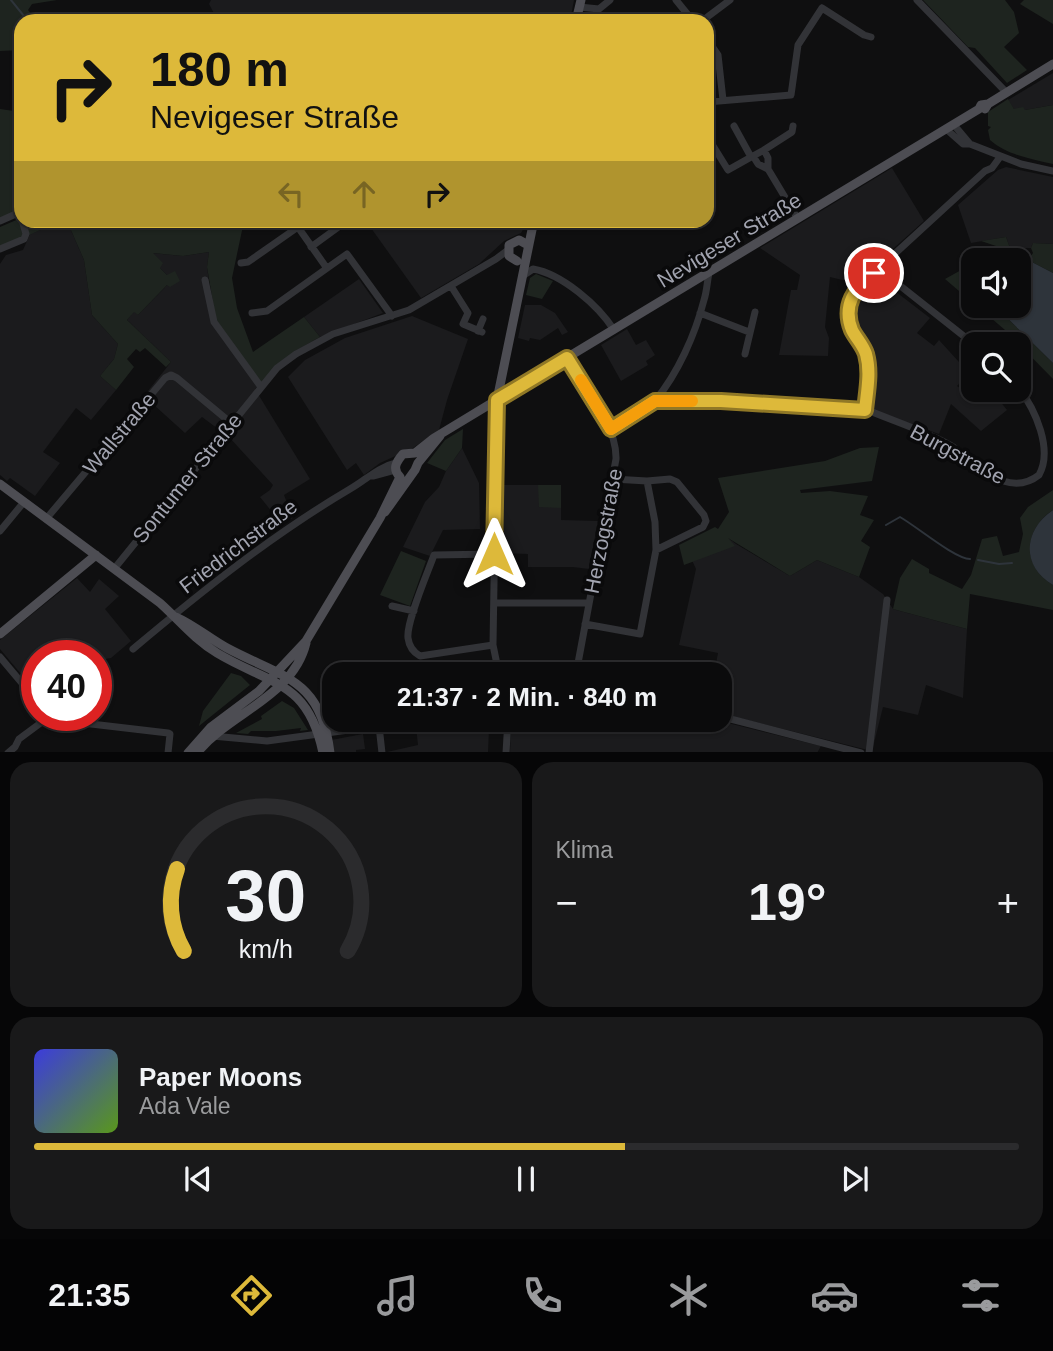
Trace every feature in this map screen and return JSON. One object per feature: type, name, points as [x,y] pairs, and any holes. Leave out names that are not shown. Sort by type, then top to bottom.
[{"type":"main road","name":"Nevigeser Straße","points":[[497,400],[1053,64]]},
{"type":"main road","points":[[515,257],[529,251],[525,242],[531,228]]},
{"type":"main road","points":[[400,472],[415,470],[416,458],[427,442],[497,400],[522,280],[511,242],[525,242]]},
{"type":"main road","points":[[503,373],[520,386]]},
{"type":"main road","points":[[197,752],[212,736],[256,705],[276,682],[278,671],[306,641],[380,519],[400,472],[403,454],[416,458]]},
{"type":"main road","points":[[0,484],[114,569],[218,654],[276,682],[306,708],[323,733],[330,752]]},
{"type":"main road","points":[[0,634],[96,555]]},
{"type":"main road","points":[[177,620],[229,649],[278,671],[314,700],[321,712],[323,752]]},
{"type":"main road","points":[[188,752],[211,727],[276,682],[288,677],[303,655],[306,641]]},
{"type":"street","points":[[580,4],[599,9],[610,0]]},
{"type":"street","points":[[676,0],[687,14]]},
{"type":"street","points":[[711,14],[730,0]]},
{"type":"street","points":[[917,0],[1006,92]]},
{"type":"street","points":[[714,101],[791,95],[798,45],[821,4],[864,36],[871,37]]},
{"type":"street","points":[[714,49],[718,55],[723,100]]},
{"type":"street","points":[[734,126],[758,164],[768,169]]},
{"type":"street","points":[[714,147],[728,170],[792,132],[793,126]]},
{"type":"street","points":[[950,127],[970,144],[991,154],[1053,171]]},
{"type":"street","points":[[764,150],[768,158],[768,169],[798,219]]},
{"type":"street","points":[[985,171],[991,154]]},
{"type":"street","points":[[865,410],[869,374],[866,356],[852,330],[848,308],[858,288],[985,171],[990,170],[1000,157]]},
{"type":"street","points":[[0,249],[24,239],[24,228]]},
{"type":"street","points":[[241,263],[248,262],[292,228]]},
{"type":"street","points":[[301,228],[326,267]]},
{"type":"street","points":[[312,247],[337,228]]},
{"type":"street","points":[[253,313],[267,311],[347,254],[392,316]]},
{"type":"street","name":"Sontumer Straße","points":[[114,569],[277,368],[323,338],[409,310],[496,259],[515,257]]},
{"type":"street","points":[[522,280],[533,269],[550,273],[600,311],[614,330]]},
{"type":"street","points":[[879,269],[961,334]]},
{"type":"street","points":[[611,429],[655,401],[664,391],[689,344],[701,313],[709,272]]},
{"type":"street","points":[[205,280],[214,322],[261,387]]},
{"type":"street","points":[[451,286],[468,313],[462,328],[480,331],[483,319]]},
{"type":"street","points":[[745,354],[755,312]]},
{"type":"street","points":[[701,313],[749,332]]},
{"type":"street","name":"Herzogstraße","points":[[567,358],[611,429],[617,445],[578,662]]},
{"type":"street","name":"Wallstraße","points":[[46,519],[165,378],[171,375],[177,379],[231,423]]},
{"type":"street","points":[[497,400],[493,645],[497,662]]},
{"type":"street","name":"Burgstraße","points":[[655,401],[721,401],[865,410],[948,444],[1005,481],[1016,483],[1029,481],[1048,468],[1053,456]]},
{"type":"street","points":[[1028,402],[1051,436],[1053,456]]},
{"type":"street","name":"Friedrichstraße","points":[[133,649],[177,620],[254,551],[294,524],[383,466],[400,472]]},
{"type":"street","points":[[612,479],[647,481],[663,478],[677,482],[701,510],[706,521],[703,527],[656,550]]},
{"type":"street","points":[[585,624],[640,634],[656,550],[647,481]]},
{"type":"street","points":[[0,531],[24,502]]},
{"type":"street","points":[[493,645],[420,656],[414,652],[408,638],[414,611],[434,555],[494,554]]},
{"type":"street","points":[[869,752],[887,600]]},
{"type":"street","points":[[494,603],[589,603]]},
{"type":"street","points":[[392,606],[414,611]]},
{"type":"street","points":[[0,657],[21,682]]},
{"type":"street","points":[[732,719],[860,752]]},
{"type":"street","points":[[112,726],[170,734],[168,752]]},
{"type":"street","points":[[8,752],[29,731]]},
{"type":"street","points":[[212,736],[267,741],[331,732]]},
{"type":"street","points":[[380,732],[383,752]]},
{"type":"street","points":[[506,752],[507,732]]},
{"type":"shaded area","points":[[0,0],[57,0],[32,4],[28,10],[31,14],[14,14],[14,50],[0,51]]},
{"type":"shaded area","points":[[211,0],[574,0],[571,14],[214,14],[209,4]]},
{"type":"shaded area","points":[[923,0],[1005,0],[1014,12],[1019,33],[1004,47],[1027,70],[1007,83],[975,48],[968,47]]},
{"type":"shaded area","points":[[1024,0],[1053,0],[1053,24],[1020,4]]},
{"type":"shaded area","points":[[1053,73],[1053,105],[1025,110],[1014,109],[1008,100]]},
{"type":"shaded area","points":[[1008,99],[1014,109],[1023,107],[1025,110],[1053,105],[1053,164],[1012,153],[990,140],[988,112]]},
{"type":"shaded area","points":[[0,109],[14,111],[14,214],[0,219]]},
{"type":"shaded area","points":[[1006,167],[1053,177],[1053,244],[1033,243],[1031,248],[1010,248],[1006,237],[971,243],[958,205],[998,170]]},
{"type":"shaded area","points":[[892,168],[924,221],[855,283],[830,277],[825,327],[829,338],[828,356],[779,355],[791,290],[797,290],[800,275],[760,248]]},
{"type":"shaded area","points":[[14,221],[14,228],[46,228],[0,246],[0,227]]},
{"type":"shaded area","points":[[45,228],[70,228],[84,260],[92,315],[118,344],[114,359],[100,376],[116,390],[91,420],[76,408],[43,452],[60,463],[35,496],[10,478],[7,481],[0,475],[0,264],[6,255],[23,250],[30,234]]},
{"type":"shaded area","points":[[70,228],[243,228],[232,278],[237,308],[253,352],[304,317],[320,337],[295,351],[261,383],[216,320],[207,267],[209,252],[183,256],[153,253],[163,263],[160,268],[167,275],[175,271],[180,281],[170,287],[167,285],[138,315],[134,312],[127,320],[171,362],[166,367],[145,348],[140,352],[136,349],[127,359],[134,367],[116,390],[100,376],[114,359],[118,344],[92,315],[84,260]]},
{"type":"shaded area","points":[[371,228],[524,228],[521,233],[504,241],[479,264],[421,298]]},
{"type":"shaded area","points":[[1006,237],[1010,248],[1002,248],[981,241]]},
{"type":"shaded area","points":[[1033,243],[1053,244],[1053,273],[1031,262]]},
{"type":"shaded area","points":[[209,252],[207,267],[211,296],[261,383],[255,389],[310,479],[284,495],[293,518],[281,523],[260,497],[273,485],[229,437],[202,417],[185,433],[144,396],[171,362],[127,320],[134,311],[138,315],[167,285],[167,275],[152,253],[183,256]]},
{"type":"shaded area","points":[[1031,262],[1053,273],[1053,363],[1031,341],[1031,332],[1021,332],[1007,318],[1031,318]]},
{"type":"shaded area","points":[[961,270],[961,293],[945,279]]},
{"type":"shaded area","points":[[536,274],[553,281],[542,299],[526,295],[530,278]]},
{"type":"shaded area","points":[[359,279],[383,313],[320,337],[304,317]]},
{"type":"shaded area","points":[[875,281],[881,281],[930,318],[917,333],[934,346],[939,340],[961,364],[961,382],[957,386],[961,389],[961,402],[1001,402],[1007,410],[981,431],[951,404],[939,434],[875,411],[872,403],[874,375],[870,353],[853,316],[854,305],[862,290]]},
{"type":"shaded area","points":[[525,305],[541,305],[555,313],[568,332],[562,335],[558,328],[540,340],[518,338]]},
{"type":"shaded area","points":[[412,316],[468,339],[439,430],[364,475],[356,463],[347,470],[288,377],[305,360],[345,338]]},
{"type":"shaded area","points":[[991,318],[1007,318],[1021,332],[1005,330]]},
{"type":"shaded area","points":[[627,329],[636,345],[646,340],[655,355],[646,361],[648,365],[621,381],[601,345]]},
{"type":"shaded area","points":[[1031,341],[1053,363],[1053,379],[1031,357]]},
{"type":"shaded area","points":[[463,429],[462,448],[446,471],[427,463],[445,440]]},
{"type":"shaded area","points":[[879,447],[872,481],[800,490],[801,493],[830,491],[868,496],[860,515],[874,520],[861,541],[870,547],[859,577],[817,560],[790,576],[728,538],[735,546],[684,565],[679,545],[715,527],[718,529],[729,512],[718,478],[825,461],[860,448]]},
{"type":"shaded area","points":[[462,448],[479,483],[480,529],[443,530],[430,556],[403,547],[425,502],[439,487]]},
{"type":"shaded area","points":[[500,485],[561,485],[561,520],[598,521],[589,569],[528,567],[528,554],[500,553]]},
{"type":"shaded area","points":[[538,485],[561,485],[561,508],[539,507]]},
{"type":"shaded area","points":[[1053,490],[1053,510],[1036,527],[1030,548],[1035,568],[1053,585],[1053,610],[970,594],[967,629],[893,609],[900,578],[912,559],[929,569],[929,573],[962,589],[971,575],[982,539],[997,536],[1003,556],[1019,552],[1023,534],[1020,518],[1028,507]]},
{"type":"shaded area","points":[[1053,510],[1053,585],[1035,568],[1030,548],[1036,527]]},
{"type":"shaded area","points":[[718,530],[736,544],[790,576],[817,560],[859,577],[883,594],[893,609],[967,629],[963,698],[926,685],[918,715],[883,707],[872,751],[732,716],[732,662],[716,662],[718,653],[679,645],[696,569],[686,547]]},
{"type":"shaded area","points":[[401,551],[426,561],[410,606],[380,595]]},
{"type":"shaded area","points":[[77,578],[90,592],[99,579],[119,596],[105,609],[131,641],[112,657],[112,640],[21,640],[21,674],[0,649],[0,640]]},
{"type":"shaded area","points":[[231,673],[241,676],[250,685],[199,726],[203,711]]},
{"type":"shaded area","points":[[282,701],[294,708],[308,730],[300,731],[301,728],[236,733],[262,719],[261,716]]},
{"type":"shaded area","points":[[732,724],[821,746],[818,752],[510,752],[511,732],[732,732]]},
{"type":"shaded area","points":[[417,732],[489,732],[488,752],[387,752],[418,745]]},
{"type":"shaded area","points":[[363,734],[365,749],[356,752],[333,752],[331,740]]},
{"type":"waterway","points":[[11,0],[22,14]]},
{"type":"waterway","points":[[886,525],[900,517],[945,548],[970,559]]},
{"type":"waterway","points":[[978,560],[999,564],[1012,563]]},
{"type":"slow traffic","points":[[581,380],[611,429],[655,401],[692,401]]},
{"type":"route","points":[[494,554],[497,400],[567,358],[611,429],[655,401],[721,401],[865,410],[869,374],[866,356],[852,330],[848,308],[852,296],[874,273]]}]
